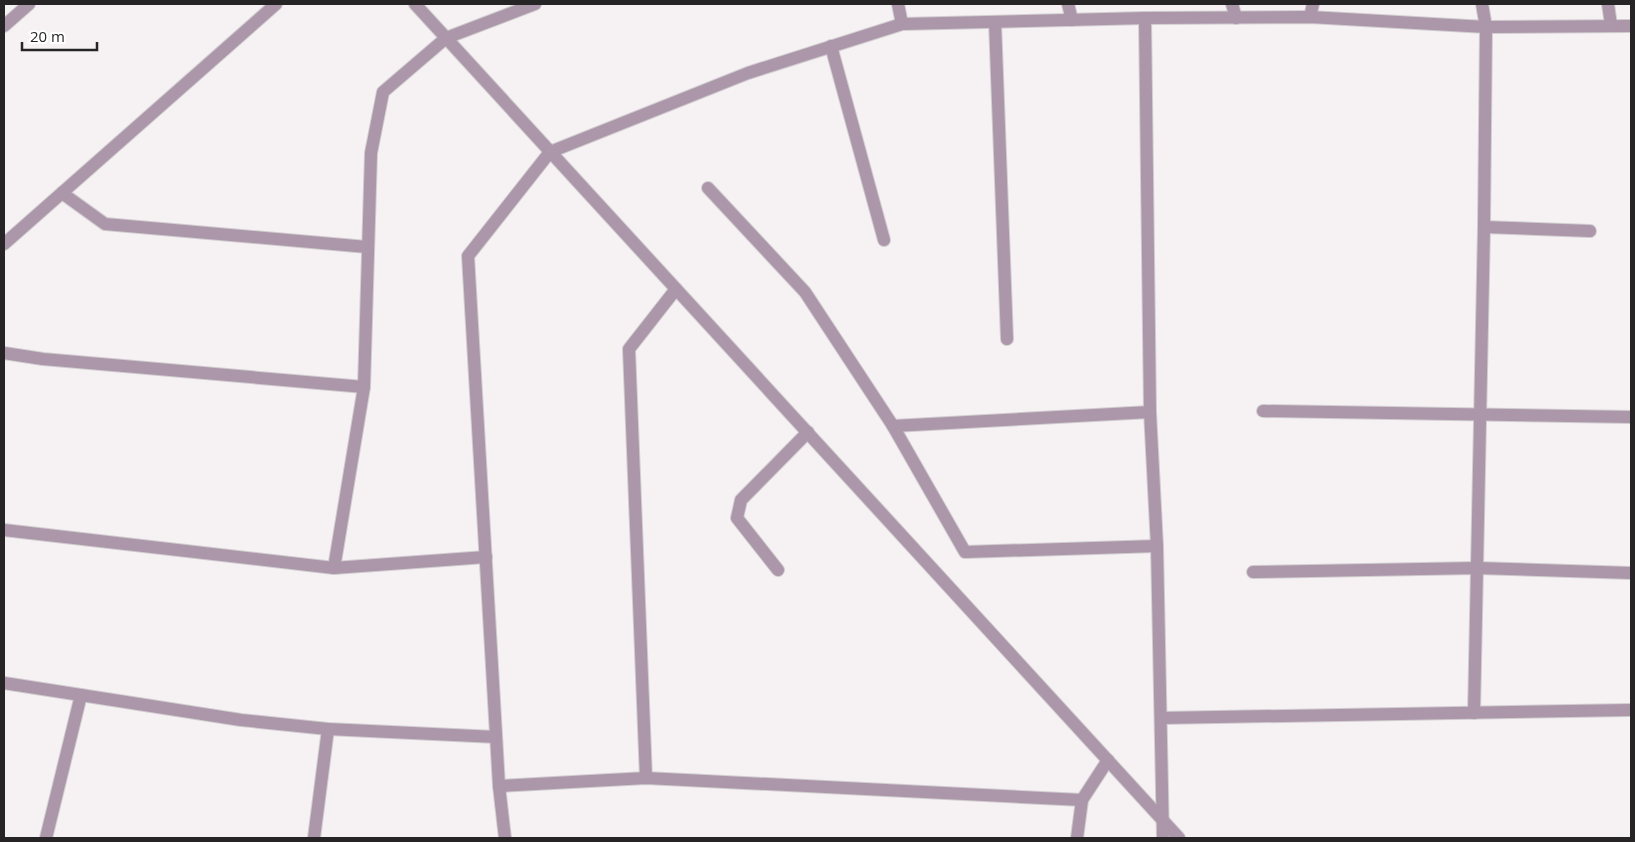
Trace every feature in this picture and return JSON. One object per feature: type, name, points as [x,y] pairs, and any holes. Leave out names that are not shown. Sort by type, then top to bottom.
[{"type":"street","points":[[4,26],[29,4]]},
{"type":"street","points":[[4,244],[276,4]]},
{"type":"street","points":[[415,4],[1179,838]]},
{"type":"street","points":[[334,568],[364,387],[371,153],[383,92],[446,38],[536,4]]},
{"type":"street","points":[[898,4],[902,24]]},
{"type":"street","points":[[1068,4],[1072,20]]},
{"type":"street","points":[[1232,4],[1236,18]]},
{"type":"street","points":[[1474,713],[1484,227],[1486,27],[1482,4]]},
{"type":"street","points":[[1608,4],[1611,26]]},
{"type":"street","points":[[505,838],[499,786],[468,256],[550,152],[748,73],[902,24],[1145,18],[1236,18],[1312,10],[1486,27],[1631,26]]},
{"type":"street","points":[[1145,18],[1150,412],[1157,546],[1163,838]]},
{"type":"street","points":[[995,22],[1007,339]]},
{"type":"street","points":[[831,46],[884,240]]},
{"type":"street","points":[[708,188],[805,292],[894,426],[965,552],[1157,546]]},
{"type":"street","points":[[62,193],[105,224],[367,246]]},
{"type":"street","points":[[1484,227],[1590,231]]},
{"type":"street","points":[[646,778],[629,349],[676,289]]},
{"type":"street","points":[[4,352],[43,359],[364,387]]},
{"type":"street","points":[[894,426],[1150,412]]},
{"type":"street","points":[[1263,412],[1631,417]]},
{"type":"street","points":[[778,570],[736,518],[741,500],[808,432]]},
{"type":"street","points":[[4,530],[334,568],[486,558]]},
{"type":"street","points":[[1253,572],[1477,568],[1631,573]]},
{"type":"street","points":[[4,683],[241,720],[328,729],[496,736]]},
{"type":"street","points":[[46,838],[81,695]]},
{"type":"street","points":[[1161,718],[1631,710]]},
{"type":"street","points":[[314,838],[328,729]]},
{"type":"street","points":[[1077,838],[1082,800],[1108,760]]},
{"type":"street","points":[[499,786],[646,778],[1082,800]]}]
